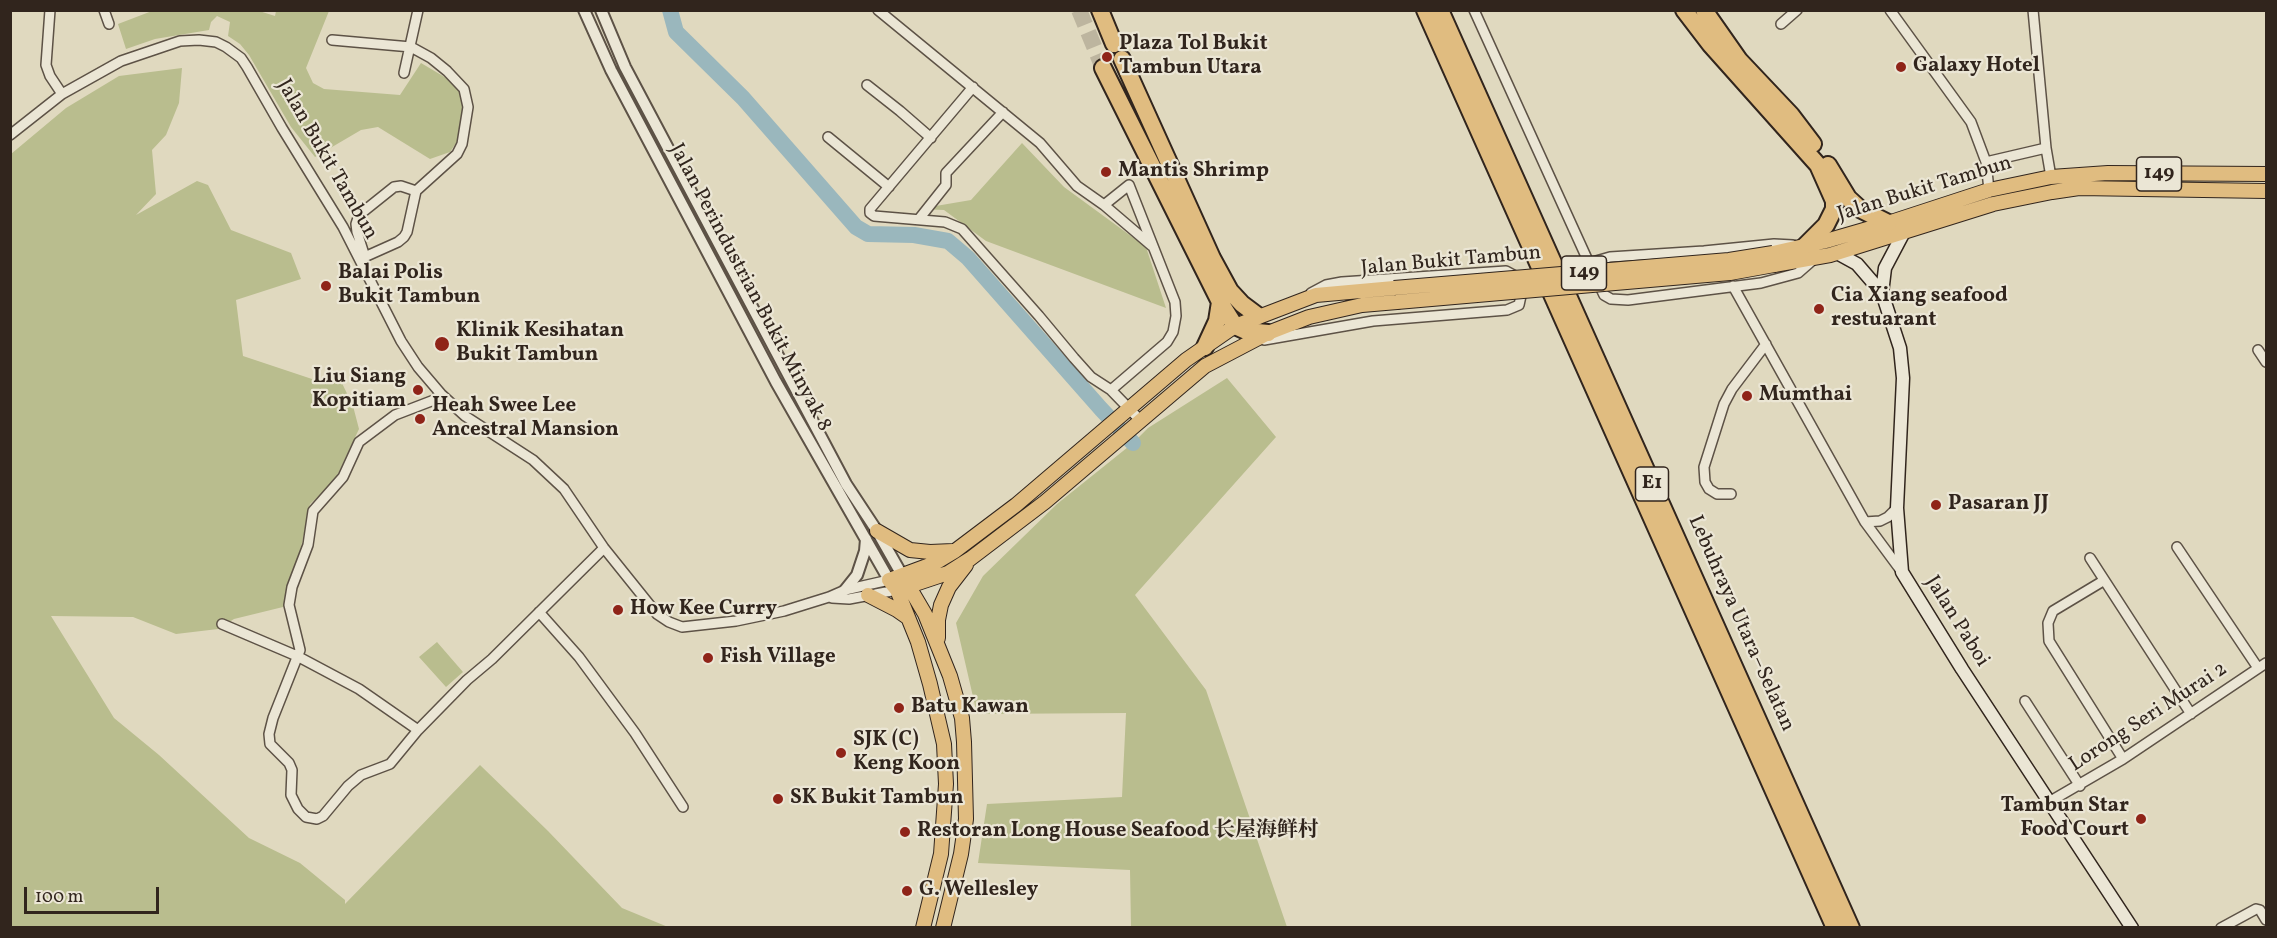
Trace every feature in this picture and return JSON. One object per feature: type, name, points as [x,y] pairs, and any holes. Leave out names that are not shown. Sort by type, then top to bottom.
[{"type":"highway","points":[[1100,10],[1212,258],[1230,291],[1258,316]]},
{"type":"highway","name":"Lebuhraya Utara–Selatan","points":[[1425,10],[1835,927]]},
{"type":"highway","name":"Lebuhraya Utara–Selatan","points":[[1440,10],[1851,927]]},
{"type":"highway","points":[[1684,10],[1710,44],[1818,165],[1834,201],[1834,208],[1810,252]]},
{"type":"highway","points":[[1704,10],[1739,60],[1805,133],[1848,198],[1860,209],[1888,223]]},
{"type":"highway","points":[[1103,68],[1220,302],[1235,326],[1246,331],[1268,333]]},
{"type":"highway","points":[[1205,347],[1217,321],[1220,302]]},
{"type":"main road","name":"Jalan Bukit Tambun","points":[[900,583],[956,551],[1016,505],[1186,360],[1235,326],[1290,304],[1326,293],[1395,295],[1729,260],[1773,259],[1810,252],[1888,223],[1989,190],[2051,177],[2108,173],[2266,174]]},
{"type":"main road","points":[[2247,174],[2254,176],[2257,181],[2249,191]]},
{"type":"main road","name":"Jalan Bukit Tambun","points":[[1810,252],[1837,253],[1993,204],[2079,188],[2266,191]]},
{"type":"main road","name":"Jalan Paboi","points":[[1882,293],[1885,268],[1904,232]]},
{"type":"main road","name":"Jalan Paboi","points":[[1837,253],[1857,264],[1882,293],[1900,348],[1903,378],[1897,508],[1902,572],[1956,660],[2132,927]]},
{"type":"main road","name":"Jalan Bukit Tambun","points":[[900,583],[948,573],[970,559],[1045,502],[1204,366],[1268,333],[1330,311],[1395,295]]},
{"type":"main road","points":[[872,534],[910,550],[956,551]]},
{"type":"main road","points":[[938,642],[938,620],[942,605],[950,587],[970,559]]},
{"type":"main road","points":[[900,583],[925,664],[942,736],[946,784],[941,854],[923,927]]},
{"type":"main road","points":[[900,583],[925,614],[938,642],[962,718],[966,755],[966,819],[961,854],[943,927]]},
{"type":"main road","points":[[868,595],[909,618]]},
{"type":"street","points":[[50,10],[46,65],[50,76],[62,94]]},
{"type":"street","points":[[104,10],[109,24]]},
{"type":"street","points":[[404,73],[418,10]]},
{"type":"street","name":"Jalan Perindustrian Bukit Minyak 8","points":[[584,10],[611,70],[776,382],[835,489],[872,534]]},
{"type":"street","name":"Jalan Perindustrian Bukit Minyak 8","points":[[601,10],[625,67],[900,583]]},
{"type":"street","points":[[878,10],[1040,143],[1077,186],[1104,205],[1152,246]]},
{"type":"street","points":[[1474,10],[1589,263],[1604,295],[1611,299],[1628,300],[1761,283],[1798,273],[1810,252],[1774,244],[1704,251],[1610,256],[1589,263]]},
{"type":"street","points":[[1781,24],[1797,10]]},
{"type":"street","points":[[1890,10],[1971,122],[1986,162],[1989,190]]},
{"type":"street","points":[[2033,10],[2046,148],[2051,177]]},
{"type":"street","name":"Jalan Bukit Tambun","points":[[10,135],[62,94],[110,66],[162,46],[199,40],[216,42],[226,47],[241,58],[247,67],[363,258],[401,341],[418,367],[441,394],[465,416],[513,446],[550,474],[564,489],[604,548],[657,614],[682,627],[736,621],[784,611],[845,590],[900,583]]},
{"type":"street","points":[[332,40],[411,47],[431,58],[464,89],[468,107],[462,144],[457,154],[416,191],[404,237],[363,258],[356,224],[359,215],[394,187],[401,186],[416,191]]},
{"type":"street","points":[[867,85],[931,138]]},
{"type":"street","points":[[974,87],[870,209],[870,213],[874,216],[945,222],[962,229],[1085,371],[1111,390],[1136,422]]},
{"type":"street","points":[[919,219],[946,185],[946,173],[1003,112]]},
{"type":"street","points":[[828,137],[889,187]]},
{"type":"street","points":[[1986,162],[2046,148]]},
{"type":"street","points":[[1104,205],[1129,185],[1175,302],[1176,316],[1173,332],[1167,342],[1111,390]]},
{"type":"street","points":[[1253,341],[1373,321],[1507,310],[1519,304],[1522,291],[1521,279],[1506,271],[1333,284],[1290,304]]},
{"type":"street","points":[[1733,286],[1865,522],[1902,572]]},
{"type":"street","points":[[1731,494],[1717,494],[1709,489],[1705,482],[1704,468],[1717,422],[1732,389],[1766,344]]},
{"type":"street","points":[[2258,350],[2266,362]]},
{"type":"street","points":[[441,394],[434,400],[396,414],[360,442],[343,477],[313,512],[309,545],[292,587],[289,604],[300,650],[269,734],[270,744],[290,763],[292,800],[306,817],[312,819],[323,816],[348,786],[361,775],[390,764],[418,730],[604,548]]},
{"type":"street","points":[[1865,522],[1888,518],[1897,508]]},
{"type":"street","points":[[845,590],[857,575],[872,534]]},
{"type":"street","points":[[2177,547],[2258,668]]},
{"type":"street","points":[[2090,558],[2103,582],[2191,714]]},
{"type":"street","points":[[2103,582],[2054,611],[2048,623],[2049,641],[2123,759]]},
{"type":"street","name":"Jalan Bukit Tambun","points":[[829,597],[849,599],[868,595],[900,583]]},
{"type":"street","points":[[539,612],[579,657],[635,733],[683,807]]},
{"type":"street","points":[[222,624],[297,656],[359,689],[418,730]]},
{"type":"street","name":"Lorong Seri Murai 2","points":[[2049,802],[2123,759],[2266,663]]},
{"type":"street","points":[[2025,701],[2080,786]]},
{"type":"street","points":[[2221,927],[2256,909],[2260,910],[2266,920]]},
{"type":"green space","points":[[256,10],[275,16],[276,11],[329,11],[306,68],[313,83],[324,89],[400,95],[421,63],[453,82],[461,94],[463,106],[458,140],[450,152],[430,159],[378,127],[361,130],[315,157],[291,127],[249,55],[240,44],[228,36],[230,22],[217,16],[211,22],[209,30],[155,39],[126,49],[118,24],[152,11]]},
{"type":"green space","points":[[182,68],[179,103],[166,135],[152,150],[156,194],[136,215],[197,181],[208,185],[231,230],[291,253],[301,279],[236,300],[243,356],[315,380],[340,379],[353,406],[359,429],[334,482],[310,504],[302,543],[283,607],[234,619],[218,629],[176,634],[133,617],[51,616],[114,718],[159,755],[249,838],[300,863],[345,900],[345,904],[480,765],[622,908],[668,927],[11,928],[11,154],[66,108],[119,76]]},
{"type":"green space","points":[[1022,143],[1064,187],[1146,247],[1166,308],[986,241],[944,210],[918,209],[971,200]]},
{"type":"green space","points":[[1227,378],[1276,437],[1135,595],[1206,690],[1287,927],[1131,927],[1130,870],[978,863],[987,804],[1122,797],[1126,713],[977,714],[956,623],[983,576],[1057,504],[1133,443],[1148,428]]},
{"type":"green space","points":[[437,642],[463,672],[446,687],[419,657]]},
{"type":"waterway","points":[[670,10],[676,32],[743,98],[856,227],[868,234],[914,235],[948,241],[968,258],[1133,443]]},
{"type":"tunnel","points":[[1079,10],[1103,68]]},
{"type":"place","name":"Plaza Tol Bukit Tambun Utara","points":[[1107,57]]},
{"type":"place","name":"Galaxy Hotel","points":[[1901,67]]},
{"type":"place","name":"Mantis Shrimp","points":[[1106,172]]},
{"type":"place","name":"Balai Polis Bukit Tambun","points":[[326,286]]},
{"type":"place","name":"Cia Xiang seafood restuarant","points":[[1819,309]]},
{"type":"place","name":"Klinik Kesihatan Bukit Tambun","points":[[442,344]]},
{"type":"place","name":"Liu Siang Kopitiam","points":[[418,390]]},
{"type":"place","name":"Mumthai","points":[[1747,396]]},
{"type":"place","name":"Heah Swee Lee Ancestral Mansion","points":[[420,419]]},
{"type":"place","name":"Pasaran JJ","points":[[1936,505]]},
{"type":"place","name":"How Kee Curry","points":[[618,610]]},
{"type":"place","name":"Fish Village","points":[[708,658]]},
{"type":"place","name":"Batu Kawan","points":[[899,708]]},
{"type":"place","name":"SJK (C) Keng Koon","points":[[841,753]]},
{"type":"place","name":"SK Bukit Tambun","points":[[778,799]]},
{"type":"place","name":"Tambun Star Food Court","points":[[2141,819]]},
{"type":"place","name":"Restoran Long House Seafood 长屋海鲜村","points":[[905,832]]},
{"type":"place","name":"G. Wellesley","points":[[907,891]]}]
